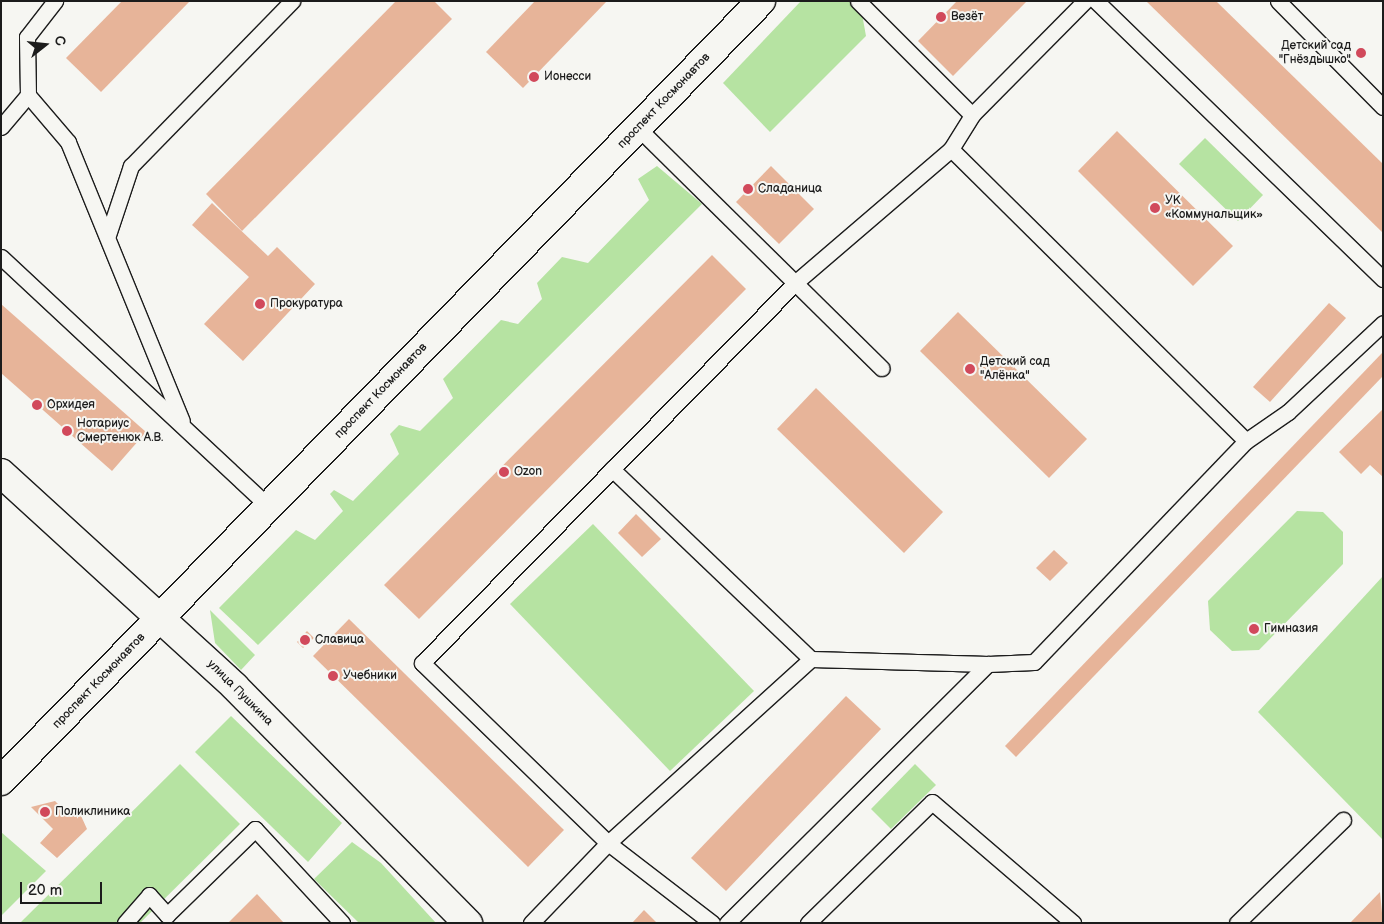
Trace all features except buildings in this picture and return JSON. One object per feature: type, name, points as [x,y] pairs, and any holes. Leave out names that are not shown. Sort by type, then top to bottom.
[{"type":"main road","name":"проспект Космонавтов","points":[[1,781],[761,1]]},
{"type":"main road","name":"улица Пушкина","points":[[1,473],[162,617],[468,923]]},
{"type":"lane","points":[[55,1],[27,37],[28,95],[68,142],[108,234],[182,421]]},
{"type":"lane","points":[[108,234],[132,166],[292,1]]},
{"type":"lane","points":[[858,1],[972,115]]},
{"type":"lane","points":[[712,923],[608,843],[422,663],[796,282],[951,149],[972,115],[1085,1]]},
{"type":"lane","points":[[1096,1],[1383,279]]},
{"type":"lane","points":[[1278,1],[1383,107]]},
{"type":"lane","points":[[1,127],[28,95]]},
{"type":"lane","points":[[638,128],[881,368]]},
{"type":"lane","points":[[951,149],[1246,441]]},
{"type":"lane","points":[[1,257],[182,421],[269,507]]},
{"type":"lane","points":[[612,470],[811,659],[988,664],[1034,662],[1246,441],[1288,412],[1383,323]]},
{"type":"lane","points":[[531,923],[608,843],[811,659]]},
{"type":"lane","points":[[727,923],[988,664]]},
{"type":"lane","points":[[808,923],[932,802],[1073,923]]},
{"type":"lane","points":[[1237,923],[1343,820]]},
{"type":"lane","points":[[125,923],[149,896],[167,915],[255,829],[342,923]]},
{"type":"green space","points":[[801,1],[849,1],[862,14],[866,36],[770,132],[723,83]]},
{"type":"green space","points":[[1205,138],[1263,195],[1238,221],[1179,164]]},
{"type":"green space","points":[[657,166],[702,204],[258,645],[219,608],[296,530],[315,540],[343,511],[330,494],[334,490],[353,501],[399,454],[390,434],[399,425],[420,431],[453,398],[443,379],[501,320],[518,324],[542,299],[537,283],[562,257],[588,263],[649,200],[638,179]]},
{"type":"green space","points":[[1297,511],[1323,512],[1343,532],[1343,564],[1259,650],[1232,651],[1210,630],[1208,601]]},
{"type":"green space","points":[[593,524],[754,691],[670,771],[510,604]]},
{"type":"green space","points":[[1383,576],[1383,840],[1258,712]]},
{"type":"green space","points":[[210,610],[255,655],[241,670],[215,643]]},
{"type":"green space","points":[[231,716],[342,823],[308,862],[195,752]]},
{"type":"green space","points":[[180,764],[240,824],[140,923],[20,923]]},
{"type":"green space","points":[[915,764],[936,785],[891,829],[871,809]]},
{"type":"green space","points":[[1,832],[46,871],[1,916]]},
{"type":"green space","points":[[352,842],[381,863],[436,923],[359,923],[314,879]]},
{"type":"place","name":"Везёт","points":[[941,17]]},
{"type":"place","name":"Детский сад \"Гнёздышко\"","points":[[1361,53]]},
{"type":"place","name":"Ионесси","points":[[534,77]]},
{"type":"place","name":"Сладаница","points":[[748,189]]},
{"type":"place","name":"УК «Коммунальщик»","points":[[1155,208]]},
{"type":"place","name":"Прокуратура","points":[[260,304]]},
{"type":"place","name":"Детский сад \"Алёнка\"","points":[[970,369]]},
{"type":"place","name":"Орхидея","points":[[37,405]]},
{"type":"place","name":"Нотариус Смертенюк А.В.","points":[[67,431]]},
{"type":"place","name":"Ozon","points":[[504,472]]},
{"type":"place","name":"Гимназия","points":[[1254,629]]},
{"type":"place","name":"Славица","points":[[305,640]]},
{"type":"place","name":"Учебники","points":[[333,676]]},
{"type":"place","name":"Поликлиника","points":[[45,812]]}]
